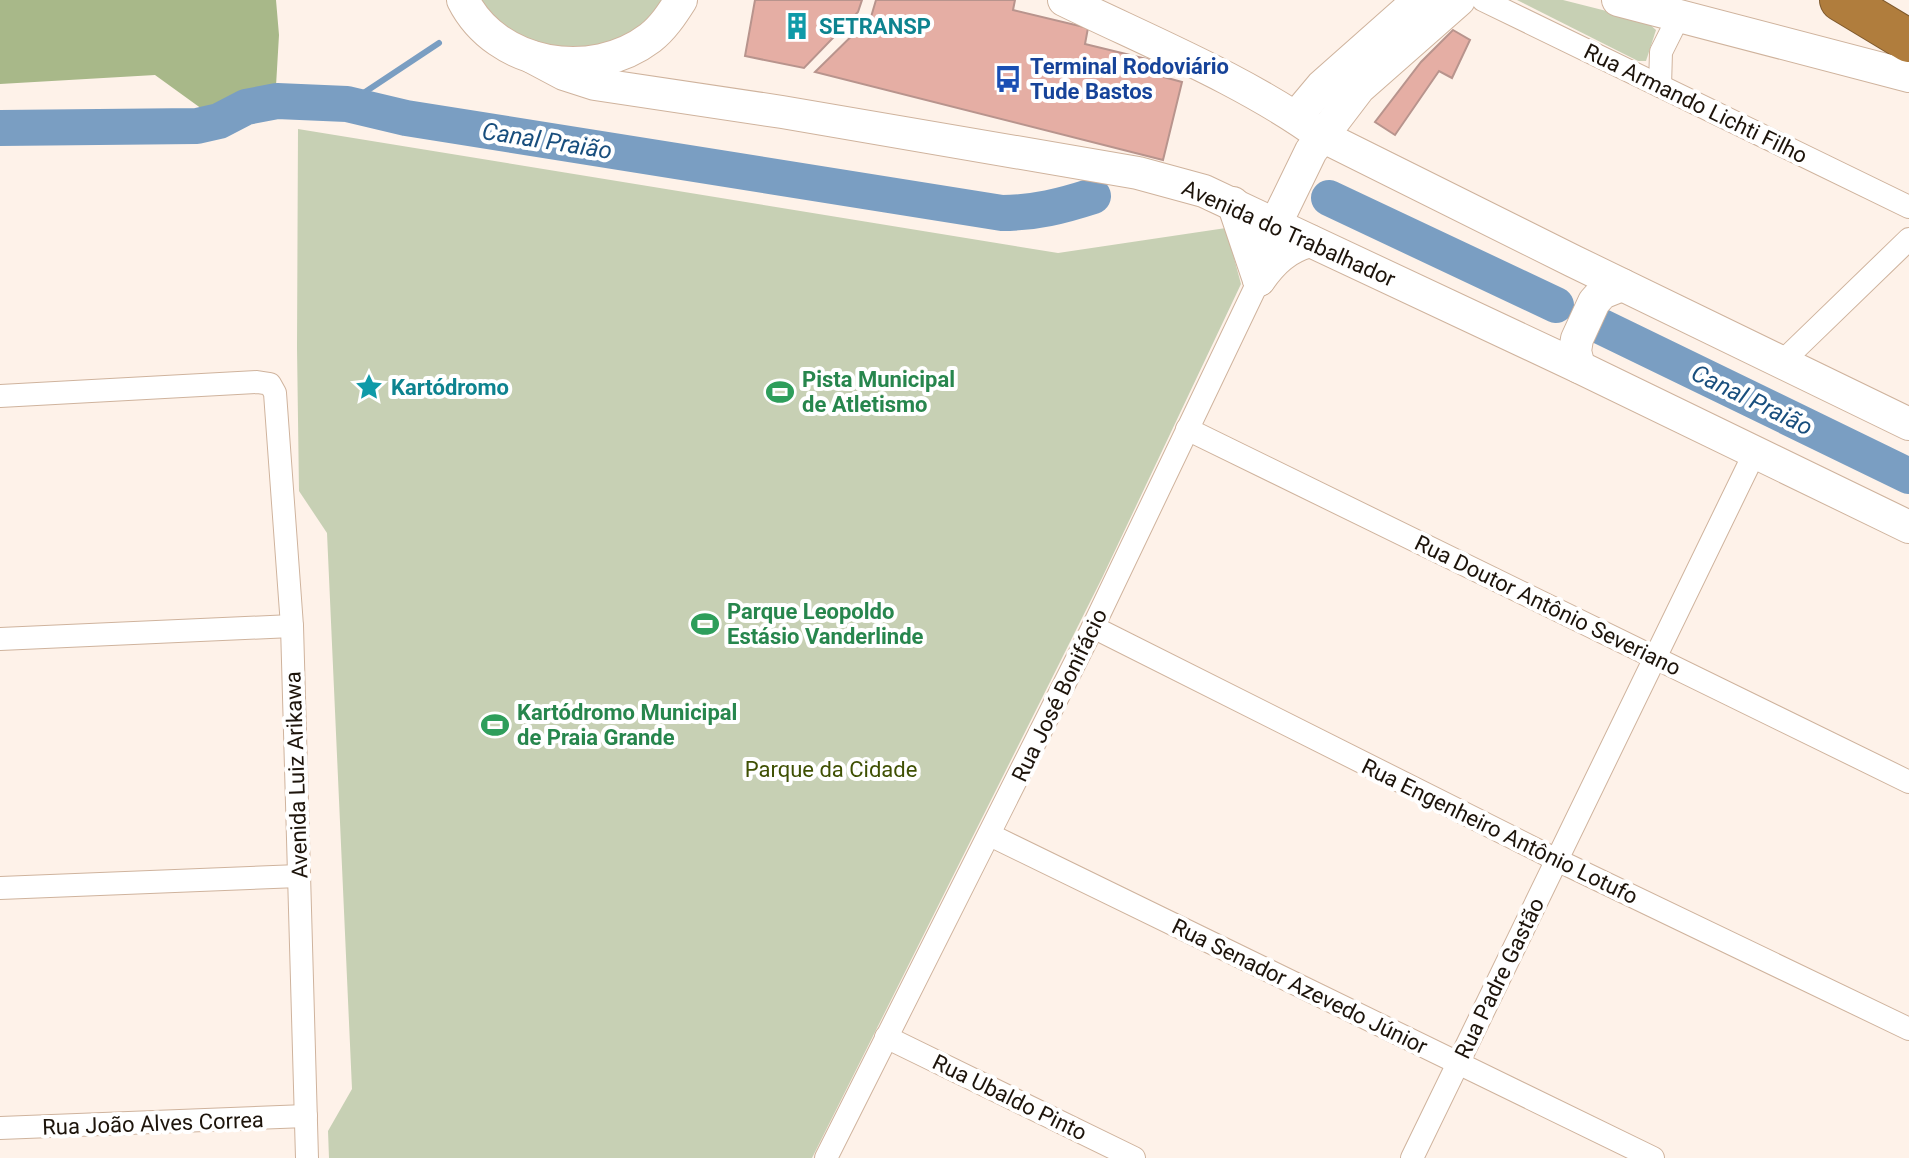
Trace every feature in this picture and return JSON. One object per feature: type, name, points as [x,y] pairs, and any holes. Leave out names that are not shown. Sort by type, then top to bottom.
[{"type":"highway","points":[[1841,0],[1909,41]]},
{"type":"main road","name":"Avenida do Trabalhador","points":[[463,0],[485,28],[506,45],[564,74],[595,84],[809,116],[1138,173],[1204,191],[1310,241],[1562,345],[1755,452],[1909,527]]},
{"type":"main road","points":[[532,57],[565,64],[603,61],[638,46],[652,36],[667,22],[681,0]]},
{"type":"main road","points":[[1064,0],[1309,126],[1581,285],[1602,293],[1622,285]]},
{"type":"main road","points":[[1618,0],[1909,76]]},
{"type":"main road","points":[[1275,225],[1303,166],[1309,126],[1359,88],[1442,3]]},
{"type":"main road","points":[[1233,203],[1259,280]]},
{"type":"main road","points":[[1259,280],[1275,259],[1287,250],[1310,241]]},
{"type":"main road","points":[[1581,285],[1622,285],[1909,424]]},
{"type":"main road","points":[[1562,345],[1581,285]]},
{"type":"street","name":"Rua Armando Lichti Filho","points":[[1483,0],[1909,207]]},
{"type":"street","points":[[1660,86],[1661,52],[1679,16]]},
{"type":"street","name":"Rua José Bonifácio","points":[[826,1158],[1093,627],[1259,280],[1263,255],[1275,225]]},
{"type":"street","points":[[1782,362],[1909,239]]},
{"type":"street","name":"Avenida Luiz Arikawa","points":[[0,396],[257,382],[270,384],[275,393],[292,626],[307,1158]]},
{"type":"street","name":"Rua Doutor Antônio Severiano","points":[[1187,429],[1909,782]]},
{"type":"street","name":"Rua Padre Gastão","points":[[1412,1158],[1755,452]]},
{"type":"street","points":[[0,639],[292,626]]},
{"type":"street","name":"Rua Engenheiro Antônio Lotufo","points":[[1093,627],[1557,860],[1909,1029]]},
{"type":"street","name":"Rua Senador Azevedo Júnior","points":[[990,835],[1653,1158]]},
{"type":"street","points":[[0,888],[299,876]]},
{"type":"street","name":"Rua Ubaldo Pinto","points":[[886,1037],[1134,1158]]},
{"type":"street","name":"Rua João Alves Correa","points":[[0,1128],[306,1116]]},
{"type":"green space","points":[[0,0],[276,0],[279,35],[276,86],[202,109],[155,75],[0,84]]},
{"type":"green space","points":[[477,0],[667,0],[633,35],[601,49],[531,45],[500,27]]},
{"type":"green space","points":[[1517,0],[1563,0],[1646,21],[1656,30],[1646,61],[1638,61]]},
{"type":"green space","name":"Parque Leopoldo Estásio Vanderlinde","points":[[298,129],[1058,253],[1226,228],[1241,284],[1102,578],[812,1158],[329,1158],[328,1131],[352,1089],[327,533],[299,491]]},
{"type":"building","name":"SETRANSP","points":[[755,0],[862,0],[858,12],[804,68],[745,56]]},
{"type":"building","name":"Terminal Rodoviário Tude Bastos","points":[[876,0],[1015,0],[1013,10],[1088,28],[1085,44],[1163,63],[1160,76],[1182,82],[1163,160],[815,72],[871,17]]},
{"type":"building","points":[[1453,30],[1470,40],[1452,78],[1439,71],[1395,135],[1375,122],[1421,62]]},
{"type":"waterway","points":[[347,104],[439,43]]},
{"type":"waterway","name":"Canal Praião","points":[[0,128],[197,126],[219,121],[246,107],[277,101],[347,104],[406,118],[1002,213],[1048,208],[1093,196]]},
{"type":"waterway","name":"Canal Praião","points":[[1329,198],[1556,305]]},
{"type":"waterway","name":"Canal Praião","points":[[1596,324],[1909,476]]},
{"type":"place","name":"SETRANSP","points":[[797,26]]},
{"type":"place","name":"Terminal Rodoviário Tude Bastos","points":[[1008,79]]},
{"type":"place","name":"Kartódromo","points":[[369,387]]},
{"type":"place","name":"Pista Municipal de Atletismo","points":[[780,392]]},
{"type":"place","name":"Parque Leopoldo Estásio Vanderlinde","points":[[705,624]]},
{"type":"place","name":"Kartódromo Municipal de Praia Grande","points":[[495,725]]},
{"type":"park label","name":"Parque da Cidade","points":[[831,769]]}]
